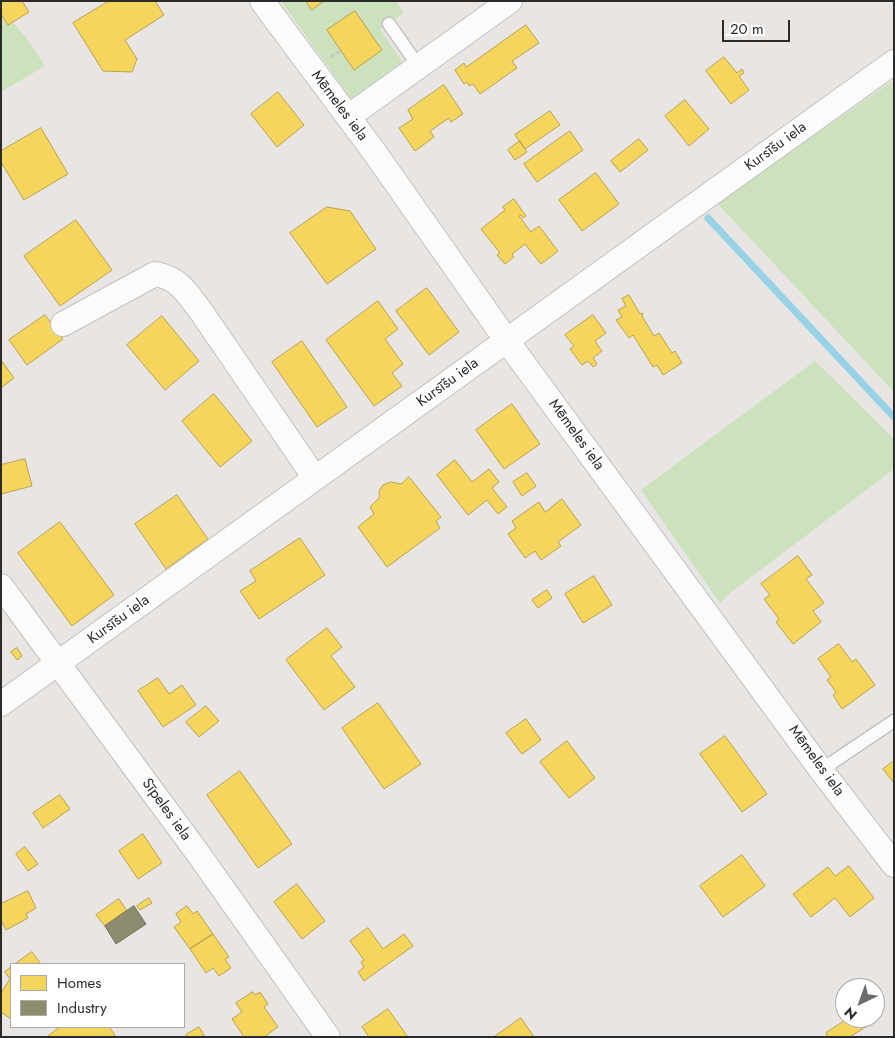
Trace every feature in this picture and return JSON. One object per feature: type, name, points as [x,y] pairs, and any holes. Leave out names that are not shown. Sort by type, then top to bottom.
[{"type":"street","name":"Mēmeles iela","points":[[262,1],[348,116],[507,341],[821,770],[894,865]]},
{"type":"street","points":[[348,116],[510,1]]},
{"type":"street","name":"Kursīšu iela","points":[[1,704],[894,62]]},
{"type":"street","points":[[63,324],[155,274],[168,276],[182,287],[200,310],[315,478]]},
{"type":"street","name":"Sīpeles iela","points":[[1,586],[197,852],[328,1037]]},
{"type":"lane","points":[[390,24],[419,67]]},
{"type":"lane","points":[[821,770],[894,722]]},
{"type":"green space","points":[[281,1],[306,1],[312,10],[324,1],[396,1],[404,13],[380,29],[403,63],[351,99]]},
{"type":"green space","points":[[1,9],[27,39],[45,66],[1,92]]},
{"type":"green space","points":[[894,80],[894,392],[717,203]]},
{"type":"green space","points":[[815,361],[894,439],[894,469],[730,593],[720,603],[641,490]]},
{"type":"building: Homes","points":[[1,1],[22,1],[29,12],[8,25],[1,14]]},
{"type":"building: Homes","points":[[109,1],[155,1],[164,15],[125,40],[137,59],[132,72],[103,71],[73,23]]},
{"type":"building: Homes","points":[[306,1],[324,1],[312,10]]},
{"type":"building: Homes","points":[[355,11],[382,50],[354,70],[327,30]]},
{"type":"building: Homes","points":[[526,25],[539,43],[512,61],[517,68],[480,94],[473,84],[469,86],[467,82],[464,84],[455,70],[464,63],[466,67]]},
{"type":"building: Homes","points":[[724,57],[737,73],[742,69],[744,73],[739,76],[749,90],[731,104],[706,71]]},
{"type":"building: Homes","points":[[444,85],[463,114],[451,122],[449,118],[430,131],[434,137],[415,151],[399,128],[413,119],[408,110]]},
{"type":"building: Homes","points":[[278,92],[304,125],[277,147],[251,114]]},
{"type":"building: Homes","points":[[685,100],[709,129],[689,146],[665,116]]},
{"type":"building: Homes","points":[[550,111],[560,125],[525,149],[515,135]]},
{"type":"building: Homes","points":[[41,128],[68,174],[24,200],[1,162],[1,151]]},
{"type":"building: Homes","points":[[570,131],[583,150],[537,182],[524,164]]},
{"type":"building: Homes","points":[[639,139],[648,150],[620,172],[611,161]]},
{"type":"building: Homes","points":[[520,141],[527,152],[515,160],[508,150]]},
{"type":"building: Homes","points":[[596,173],[619,204],[582,231],[559,200]]},
{"type":"building: Homes","points":[[514,199],[526,216],[523,218],[521,215],[519,216],[531,232],[539,226],[558,251],[541,264],[525,244],[512,254],[514,257],[505,264],[497,255],[500,253],[481,229],[505,210],[503,207]]},
{"type":"building: Homes","points":[[327,207],[350,211],[376,249],[327,284],[290,233]]},
{"type":"building: Homes","points":[[76,220],[112,270],[60,306],[24,256]]},
{"type":"building: Homes","points":[[427,288],[459,332],[429,355],[396,311]]},
{"type":"building: Homes","points":[[629,295],[640,314],[642,313],[654,336],[659,333],[672,353],[675,351],[682,363],[663,375],[657,365],[653,367],[633,335],[629,338],[616,320],[622,317],[618,310],[626,306],[622,299]]},
{"type":"building: Homes","points":[[378,301],[398,329],[385,339],[403,364],[392,373],[402,386],[374,406],[326,340]]},
{"type":"building: Homes","points":[[45,315],[63,339],[27,365],[9,340]]},
{"type":"building: Homes","points":[[593,315],[606,333],[595,341],[602,351],[593,358],[597,364],[593,367],[588,361],[582,365],[570,349],[574,346],[565,335]]},
{"type":"building: Homes","points":[[162,316],[199,361],[165,390],[127,345]]},
{"type":"building: Homes","points":[[302,341],[347,407],[317,427],[272,362]]},
{"type":"building: Homes","points":[[1,360],[14,378],[1,388]]},
{"type":"building: Homes","points":[[214,394],[252,441],[220,467],[182,421]]},
{"type":"building: Homes","points":[[512,404],[540,444],[504,469],[476,430]]},
{"type":"building: Homes","points":[[25,459],[32,486],[1,494],[1,465]]},
{"type":"building: Homes","points":[[455,460],[472,482],[489,469],[499,482],[492,488],[507,507],[498,514],[487,500],[468,515],[437,475]]},
{"type":"building: Homes","points":[[527,473],[536,486],[522,496],[513,482]]},
{"type":"building: Homes","points":[[409,477],[441,517],[436,521],[440,528],[387,567],[358,527],[374,514],[370,507],[380,497],[379,491],[383,485],[391,482],[401,484]]},
{"type":"building: Homes","points":[[177,495],[208,539],[166,569],[135,524]]},
{"type":"building: Homes","points":[[562,499],[581,525],[558,542],[561,546],[541,560],[535,551],[525,558],[508,534],[516,528],[512,521],[539,502],[545,512]]},
{"type":"building: Homes","points":[[60,522],[114,595],[72,626],[18,553]]},
{"type":"building: Homes","points":[[300,538],[325,575],[259,619],[240,591],[256,581],[250,571]]},
{"type":"building: Homes","points":[[798,556],[812,575],[806,579],[824,603],[813,611],[821,622],[793,644],[776,622],[779,619],[764,599],[770,595],[761,584]]},
{"type":"building: Homes","points":[[594,576],[612,605],[583,623],[565,594]]},
{"type":"building: Homes","points":[[547,590],[552,598],[538,608],[532,600]]},
{"type":"building: Homes","points":[[327,628],[342,647],[331,656],[355,687],[324,710],[286,660]]},
{"type":"building: Homes","points":[[839,644],[852,662],[856,659],[875,685],[842,709],[833,695],[836,692],[827,680],[831,677],[818,659]]},
{"type":"building: Homes","points":[[17,648],[22,656],[17,660],[11,652]]},
{"type":"building: Homes","points":[[158,678],[169,694],[182,685],[196,705],[163,727],[138,691]]},
{"type":"building: Homes","points":[[378,703],[421,764],[384,789],[342,728]]},
{"type":"building: Homes","points":[[206,706],[219,721],[199,737],[186,722]]},
{"type":"building: Homes","points":[[526,719],[541,740],[522,754],[506,733]]},
{"type":"building: Homes","points":[[725,736],[767,794],[742,812],[700,754]]},
{"type":"building: Homes","points":[[567,741],[595,778],[569,798],[540,762]]},
{"type":"building: Homes","points":[[894,761],[894,783],[883,769]]},
{"type":"building: Homes","points":[[240,771],[292,844],[258,868],[207,795]]},
{"type":"building: Homes","points":[[60,795],[70,809],[43,828],[33,813]]},
{"type":"building: Homes","points":[[143,834],[162,863],[138,879],[119,851]]},
{"type":"building: Homes","points":[[25,847],[38,864],[28,871],[16,854]]},
{"type":"building: Homes","points":[[742,855],[765,886],[723,917],[700,886]]},
{"type":"building: Homes","points":[[849,866],[874,898],[850,917],[835,898],[811,917],[793,894],[828,867],[835,876]]},
{"type":"building: Homes","points":[[297,884],[325,921],[302,939],[274,902]]},
{"type":"building: Homes","points":[[28,891],[36,908],[26,914],[28,918],[6,930],[1,920],[1,904]]},
{"type":"building: Homes","points":[[149,898],[152,903],[140,910],[137,906]]},
{"type":"building: Homes","points":[[119,899],[127,911],[105,926],[96,915]]},
{"type":"building: Homes","points":[[187,906],[193,914],[197,911],[213,934],[190,949],[174,927],[181,922],[176,914]]},
{"type":"building: Homes","points":[[368,928],[383,949],[404,934],[413,946],[364,981],[358,972],[364,967],[361,962],[364,960],[350,941]]},
{"type":"building: Homes","points":[[213,934],[229,957],[225,959],[231,968],[219,976],[213,968],[206,973],[190,949]]},
{"type":"building: Homes","points":[[32,952],[40,963],[16,963]]},
{"type":"building: Homes","points":[[10,968],[10,979],[5,972]]},
{"type":"building: Homes","points":[[10,979],[10,1018],[1,1012],[1,993]]},
{"type":"building: Homes","points":[[253,992],[255,995],[260,992],[268,1004],[264,1007],[278,1027],[264,1037],[244,1037],[232,1019],[242,1012],[236,1003]]},
{"type":"building: Homes","points":[[388,1009],[408,1037],[369,1037],[362,1027]]},
{"type":"building: Homes","points":[[521,1018],[534,1037],[494,1037]]},
{"type":"building: Homes","points":[[199,1027],[204,1035],[201,1037],[187,1037],[186,1035]]},
{"type":"building: Homes","points":[[835,1027],[864,1028],[850,1037],[828,1037],[826,1033]]},
{"type":"building: Homes","points":[[59,1028],[110,1028],[115,1035],[113,1037],[47,1037]]},
{"type":"building: Industry","points":[[134,906],[146,924],[116,944],[105,926]]},
{"type":"waterway","points":[[708,218],[894,417]]}]
